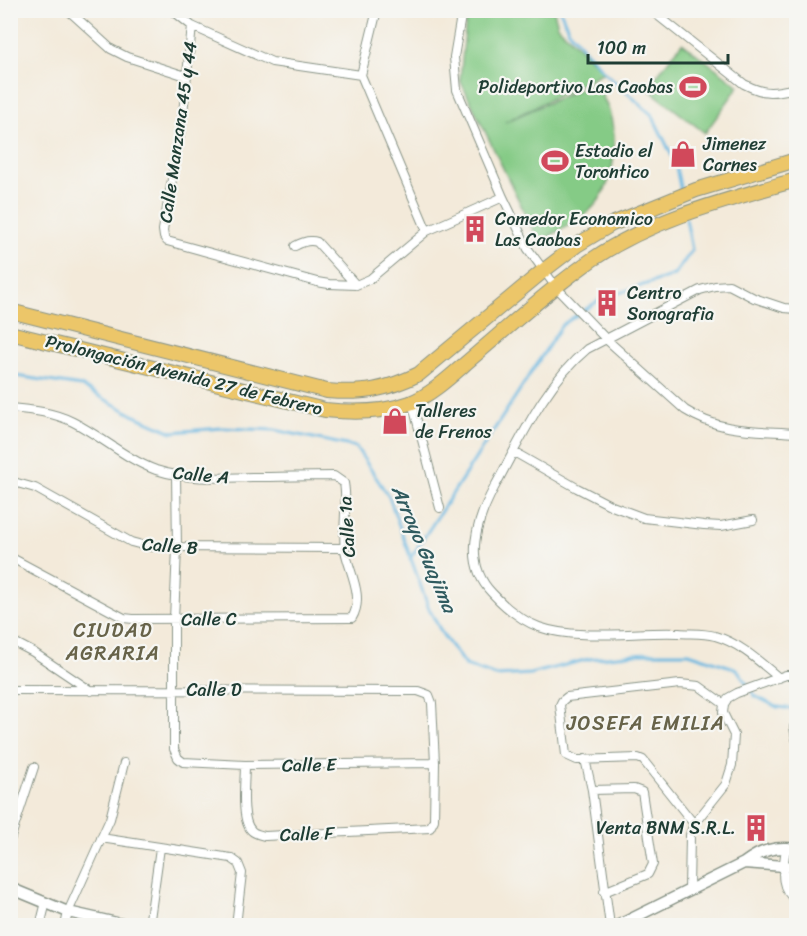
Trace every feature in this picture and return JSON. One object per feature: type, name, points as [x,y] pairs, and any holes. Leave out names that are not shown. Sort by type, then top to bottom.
[{"type":"main road","name":"Prolongación Avenida 27 de Febrero","points":[[10,311],[327,391],[353,393],[379,390],[419,374],[543,271],[577,245],[612,224],[696,190],[796,160]]},
{"type":"main road","name":"Prolongación Avenida 27 de Febrero","points":[[10,333],[325,410],[369,412],[412,402],[443,382],[556,287],[594,259],[663,223],[704,207],[796,180]]},
{"type":"street","points":[[68,10],[111,49],[127,57],[186,76]]},
{"type":"street","points":[[172,10],[192,26],[272,62],[361,75]]},
{"type":"street","points":[[377,10],[361,75],[427,231]]},
{"type":"street","points":[[462,10],[454,57],[457,90],[503,197],[528,249],[543,271],[606,339],[685,410],[699,419],[717,426],[796,433]]},
{"type":"street","points":[[651,10],[744,84],[758,92],[773,93],[796,88]]},
{"type":"street","name":"Calle Manzana 45 y 44","points":[[192,26],[182,123],[164,237],[167,241],[317,282],[356,285]]},
{"type":"street","points":[[295,246],[312,240],[317,242],[356,285],[370,279],[427,231],[503,197]]},
{"type":"street","points":[[779,678],[745,651],[715,636],[650,632],[593,634],[560,632],[538,627],[509,611],[485,586],[477,568],[475,538],[482,509],[543,400],[571,362],[586,349],[700,290],[715,286],[729,285],[754,298],[784,308],[796,309]]},
{"type":"street","points":[[412,402],[440,508]]},
{"type":"street","name":"Calle A","points":[[10,408],[37,410],[56,415],[155,470],[216,478],[334,476]]},
{"type":"street","points":[[514,452],[586,493],[644,518],[704,525],[753,520]]},
{"type":"street","points":[[174,690],[176,474]]},
{"type":"street","name":"Calle 1a","points":[[334,476],[344,483],[346,494],[345,548],[358,599],[357,610],[352,618]]},
{"type":"street","name":"Calle B","points":[[10,481],[35,488],[131,542],[150,547],[177,549],[345,548]]},
{"type":"street","name":"Calle C","points":[[10,557],[124,618],[174,620],[352,618]]},
{"type":"street","points":[[10,640],[33,652],[92,691]]},
{"type":"street","points":[[689,890],[690,835],[694,824],[726,784],[732,765],[734,735],[723,713],[724,704],[728,698],[742,691],[779,678],[796,675]]},
{"type":"street","points":[[694,824],[643,760],[638,758],[570,758],[564,750],[560,705],[567,697],[680,684],[699,686],[724,704]]},
{"type":"street","name":"Calle D","points":[[10,690],[418,692],[429,695],[432,703],[435,764]]},
{"type":"street","name":"Calle E","points":[[174,690],[174,749],[178,758],[183,762],[245,765],[435,764]]},
{"type":"street","points":[[794,727],[796,739]]},
{"type":"street","points":[[585,759],[610,926]]},
{"type":"street","points":[[65,926],[68,912],[116,802],[124,763]]},
{"type":"street","name":"Calle F","points":[[245,765],[244,813],[247,825],[253,832],[266,836],[430,828],[434,820],[435,764]]},
{"type":"street","points":[[10,840],[33,767]]},
{"type":"street","points":[[591,790],[633,789],[642,792],[653,864],[648,874],[604,892]]},
{"type":"street","points":[[101,838],[231,858],[238,863],[242,873],[236,926]]},
{"type":"street","points":[[149,926],[160,848]]},
{"type":"street","points":[[617,926],[744,863],[755,854],[768,848],[791,848],[784,869]]},
{"type":"street","points":[[744,863],[784,869],[796,867]]},
{"type":"street","points":[[784,869],[796,892],[796,902]]},
{"type":"street","points":[[10,888],[68,912],[130,926]]},
{"type":"street","points":[[39,926],[46,902]]},
{"type":"green space","points":[[467,11],[554,11],[558,26],[604,72],[505,122],[595,82],[609,111],[614,133],[614,157],[605,190],[586,213],[539,242],[460,80]]},
{"type":"green space","name":"Polideportivo Las Caobas","points":[[682,43],[739,86],[705,133],[647,88]]},
{"type":"waterway","points":[[560,10],[569,31],[604,72],[652,115],[675,162],[681,192]]},
{"type":"waterway","points":[[410,559],[562,325],[601,299],[674,275],[692,250],[686,219]]},
{"type":"waterway","name":"Arroyo Guajima","points":[[10,375],[81,386],[133,415],[172,432],[222,428],[275,430],[356,447],[389,497],[429,609],[443,635],[465,665],[496,676],[530,674],[589,659],[645,653],[689,653],[737,669],[755,696],[777,707],[796,709]]},
{"type":"place","name":"Polideportivo Las Caobas","points":[[693,87]]},
{"type":"place","name":"Jimenez Carnes","points":[[683,154]]},
{"type":"place","name":"Estadio el Torontico","points":[[555,161]]},
{"type":"place","name":"Comedor Economico Las Caobas","points":[[475,229]]},
{"type":"place","name":"Centro Sonografia","points":[[607,303]]},
{"type":"place","name":"Talleres de Frenos","points":[[395,421]]},
{"type":"place","name":"Venta BNM S.R.L.","points":[[756,828]]},
{"type":"district","name":"CIUDAD AGRARIA","points":[[113,642]]},
{"type":"district","name":"JOSEFA EMILIA","points":[[646,723]]}]
